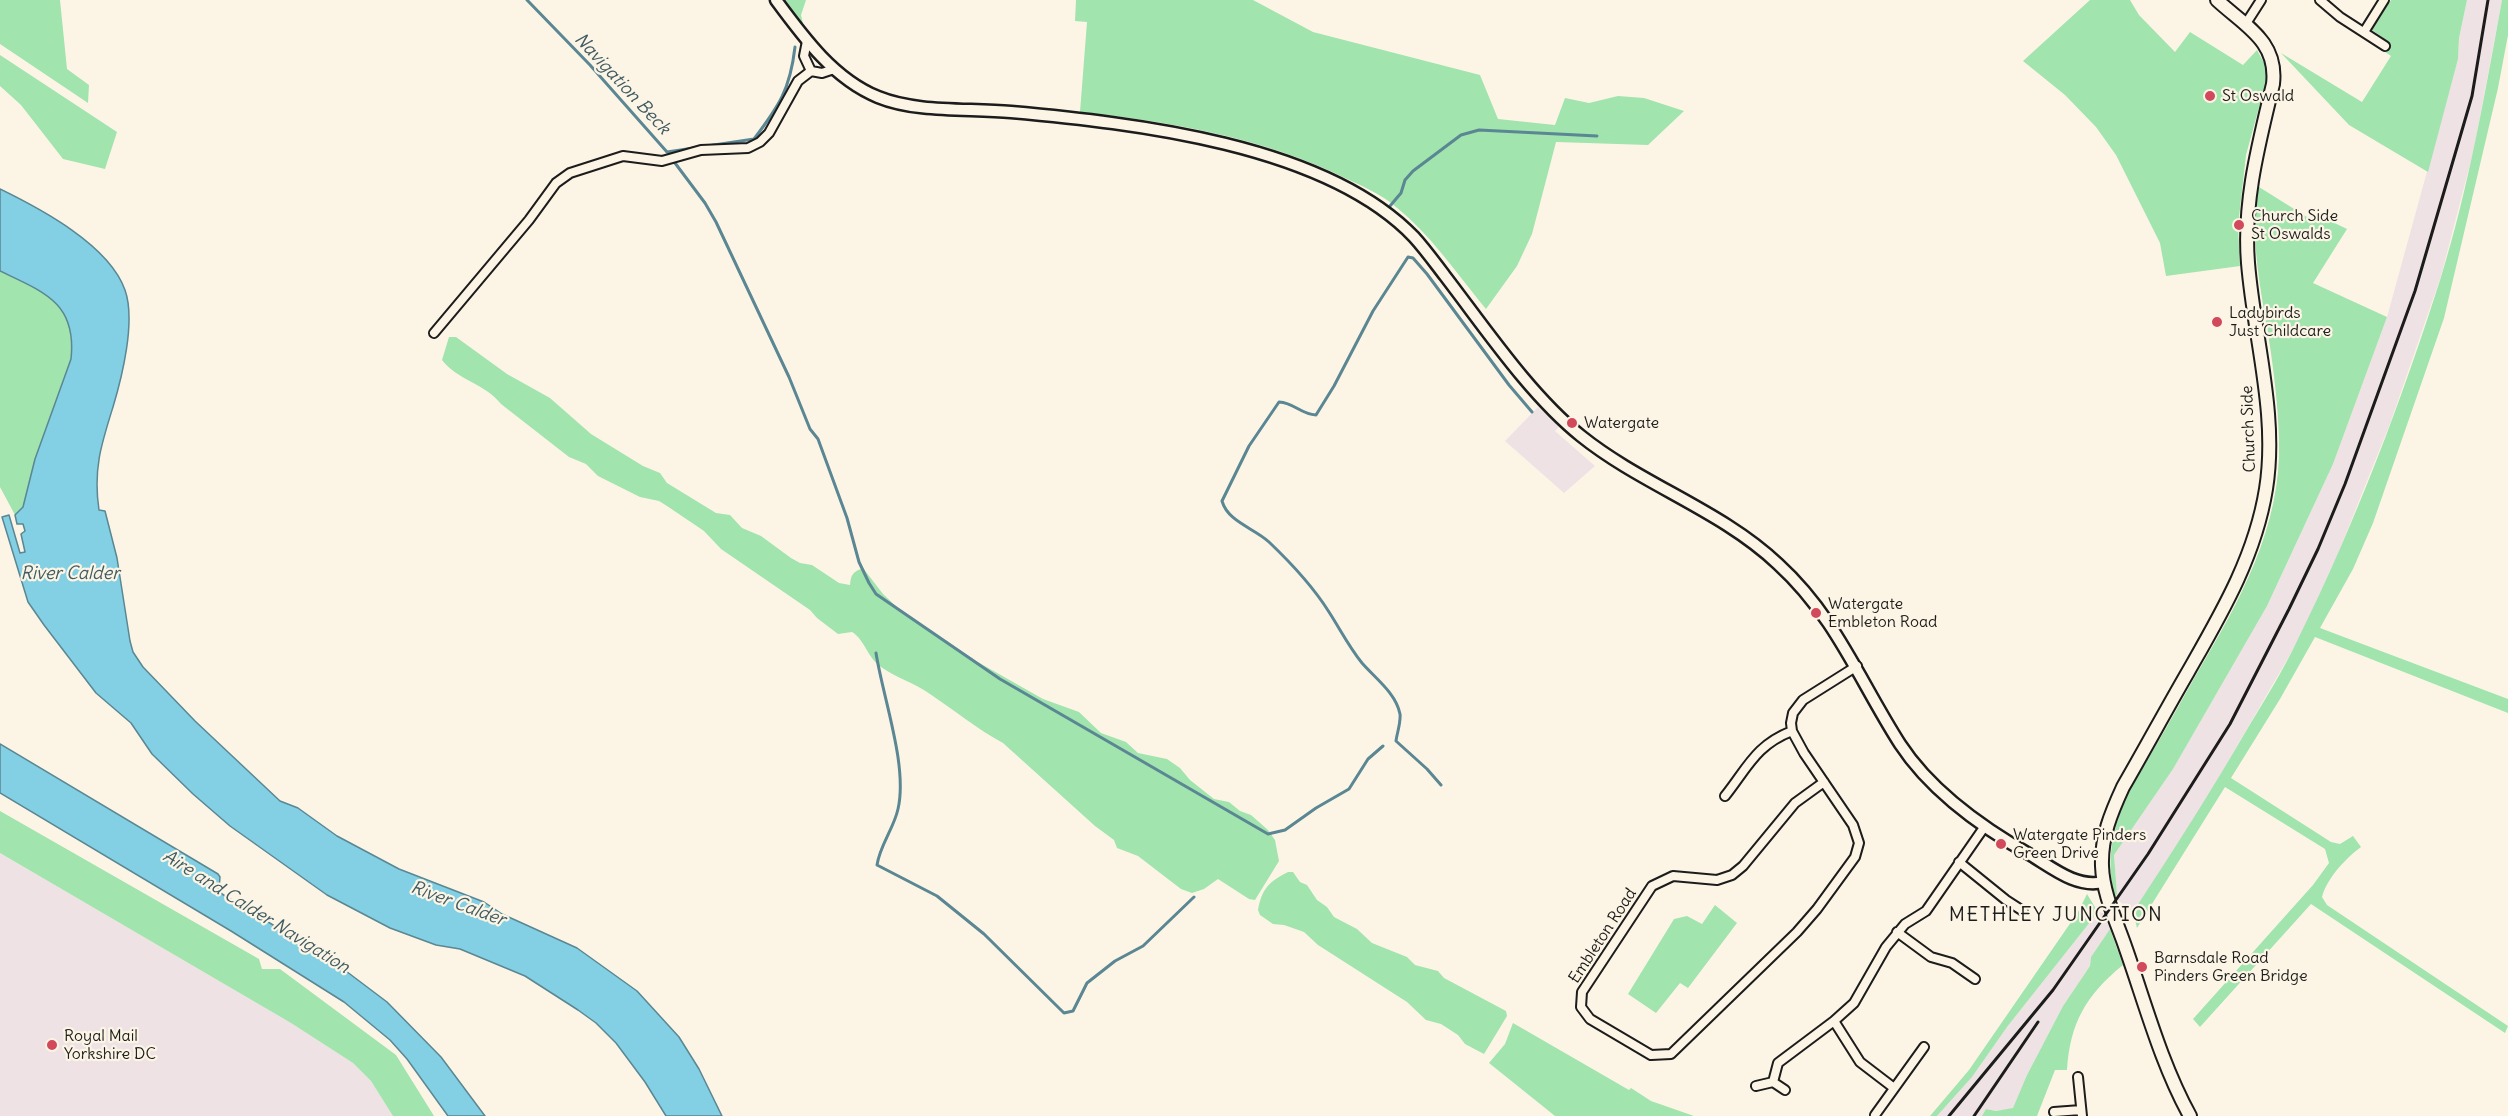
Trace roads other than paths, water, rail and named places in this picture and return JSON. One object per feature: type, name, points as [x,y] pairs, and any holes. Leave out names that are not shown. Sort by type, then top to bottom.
[{"type":"main road","points":[[776,0],[807,40],[834,69],[860,88],[899,104],[1072,117],[1246,148],[1297,165],[1379,207],[1416,239],[1512,363],[1553,411],[1581,436],[1616,460],[1735,530],[1777,562],[1807,594],[1837,633],[1901,746],[1934,785],[1984,826],[2011,844],[2073,879],[2089,884],[2103,882]]},
{"type":"main road","name":"Church Side","points":[[2190,1116],[2164,1065],[2103,882],[2102,850],[2110,814],[2123,787],[2241,576],[2255,534],[2266,489],[2265,386],[2248,262],[2248,207],[2275,68],[2267,47],[2217,0]]},
{"type":"street","points":[[2245,25],[2261,0]]},
{"type":"street","points":[[2320,0],[2340,17],[2385,46]]},
{"type":"street","points":[[2364,32],[2384,0]]},
{"type":"street","points":[[807,40],[804,56],[811,71],[822,74],[834,69]]},
{"type":"street","points":[[434,333],[530,220],[556,183],[570,173],[623,156],[662,161],[701,150],[748,148],[760,142],[769,133],[798,81],[811,71]]},
{"type":"street","points":[[1725,796],[1762,748],[1773,739],[1792,731],[1793,713],[1803,700],[1857,666]]},
{"type":"street","name":"Embleton Road","points":[[1792,731],[1853,825],[1859,843],[1855,857],[1818,909],[1797,932],[1723,1001],[1677,1051],[1664,1056],[1651,1055],[1584,1014],[1580,999],[1582,992],[1652,886],[1673,876],[1718,880],[1732,875],[1743,866],[1795,803],[1824,782]]},
{"type":"street","points":[[1773,1082],[1778,1063],[1854,1003],[1897,932],[1926,911],[1984,826]]},
{"type":"street","points":[[1959,862],[2023,911]]},
{"type":"street","points":[[1897,932],[1931,957],[1952,963],[1976,979]]},
{"type":"street","points":[[1834,1021],[1860,1062],[1894,1088]]},
{"type":"street","points":[[1875,1115],[1924,1047]]},
{"type":"street","points":[[2054,1112],[2082,1113],[2078,1077]]},
{"type":"street","points":[[1756,1086],[1773,1082],[1785,1090]]},
{"type":"water","name":"River Calder","points":[[0,189],[72,230],[104,258],[117,274],[125,290],[129,317],[126,349],[99,458],[97,496],[99,510],[105,511],[117,558],[130,641],[133,652],[143,667],[195,721],[280,801],[298,808],[337,836],[399,869],[484,902],[502,914],[577,948],[637,991],[679,1037],[699,1069],[722,1116],[666,1116],[645,1082],[616,1043],[596,1023],[578,1010],[525,976],[460,949],[436,945],[390,928],[327,895],[230,826],[193,794],[152,754],[131,723],[96,693],[28,602],[2,517],[9,515],[20,553],[25,552],[21,534],[25,531],[23,524],[17,524],[15,515],[23,507],[35,459],[71,359],[71,340],[69,325],[63,312],[54,302],[43,293],[0,271]]},
{"type":"water","points":[[0,744],[218,874],[219,889],[222,894],[334,962],[387,1002],[441,1057],[485,1116],[448,1116],[407,1059],[390,1040],[344,1002],[231,931],[0,793]]},
{"type":"waterway","name":"Navigation Beck","points":[[527,0],[590,65],[667,152],[754,139],[782,97],[790,75],[795,47]]},
{"type":"waterway","points":[[1390,206],[1401,193],[1405,180],[1413,171],[1461,135],[1479,130],[1597,136]]},
{"type":"waterway","points":[[675,163],[705,203],[716,222],[789,377],[810,429],[818,439],[847,518],[859,562],[876,594],[1000,679],[1268,834],[1285,830],[1316,808],[1349,789],[1368,759],[1383,746]]},
{"type":"waterway","points":[[1441,785],[1396,741],[1400,717],[1398,706],[1384,686],[1357,657],[1316,594],[1269,542],[1236,520],[1222,501],[1249,446],[1279,402],[1316,415],[1334,386],[1373,311],[1408,257],[1413,258],[1427,274],[1509,385],[1532,412]]},
{"type":"waterway","points":[[876,653],[900,773],[898,809],[877,865],[937,896],[984,934],[1064,1013],[1073,1011],[1087,983],[1115,961],[1143,946],[1194,897]]},
{"type":"railway","points":[[1949,1116],[2053,990],[2148,854],[2230,724],[2318,549],[2345,484],[2415,291],[2472,96],[2488,0]]},
{"type":"railway","points":[[1974,1116],[2038,1022]]},
{"type":"place","name":"St Oswald","points":[[2210,96]]},
{"type":"place","name":"Church Side St Oswalds","points":[[2239,225]]},
{"type":"place","name":"Ladybirds Just Childcare","points":[[2217,322]]},
{"type":"place","name":"Watergate","points":[[1572,423]]},
{"type":"place","name":"Watergate Embleton Road","points":[[1816,613]]},
{"type":"place","name":"Watergate Pinders Green Drive","points":[[2001,844]]},
{"type":"place","name":"Barnsdale Road Pinders Green Bridge","points":[[2142,967]]},
{"type":"place","name":"Royal Mail Yorkshire DC","points":[[52,1045]]},
{"type":"district","name":"METHLEY JUNCTION","points":[[2056,915]]},
{"type":"water label","name":"Aire and Calder Navigation","points":[[256,912]]}]
